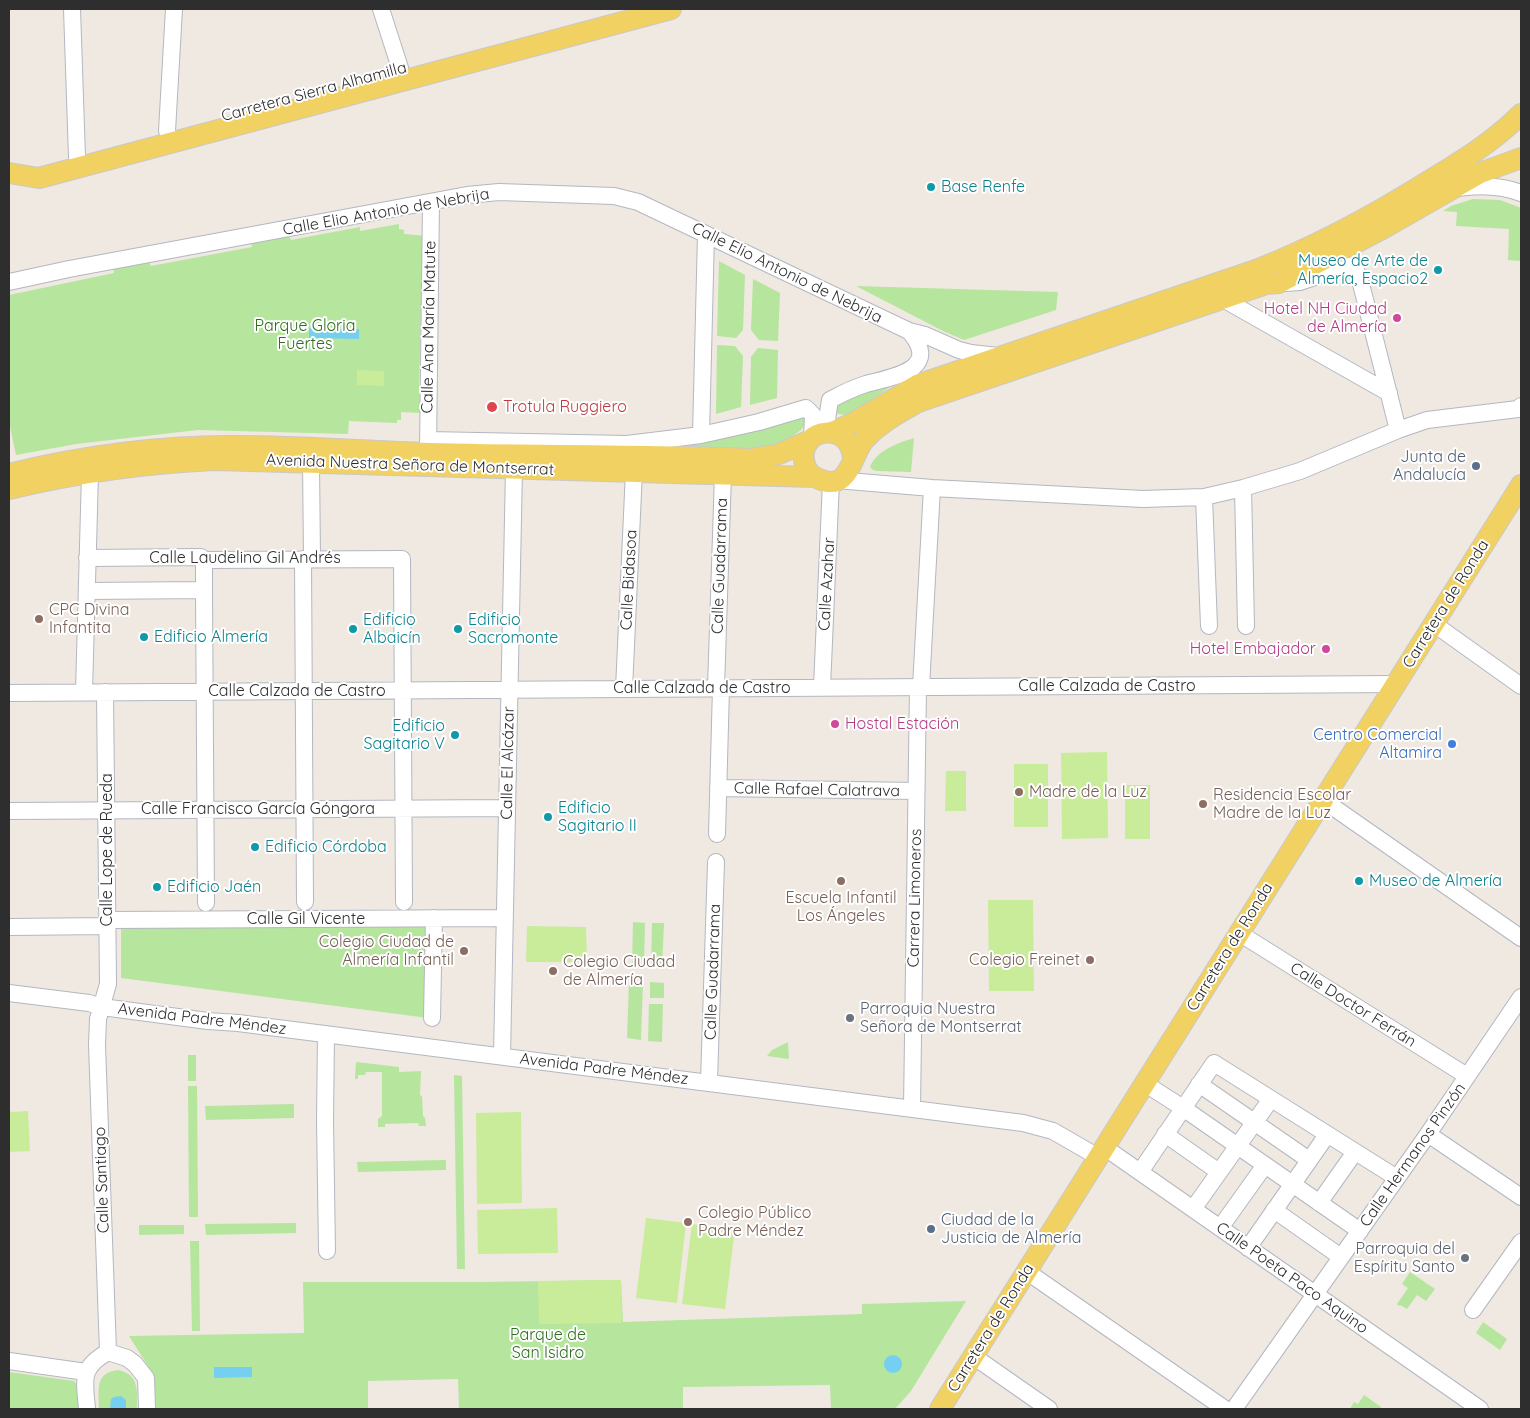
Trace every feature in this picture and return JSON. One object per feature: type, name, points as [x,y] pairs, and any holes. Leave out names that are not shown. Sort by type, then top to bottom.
[{"type":"main road","name":"Carretera Sierra Alhamilla","points":[[9,172],[77,157],[618,9]]},
{"type":"main road","name":"Carretera Sierra Alhamilla","points":[[557,39],[573,28],[628,12],[631,9]]},
{"type":"main road","name":"Carretera Sierra Alhamilla","points":[[9,172],[39,178],[671,9]]},
{"type":"main road","name":"Avenida Nuestra Señora de Montserrat","points":[[9,474],[84,459],[214,446],[428,447],[750,459],[779,454],[851,424],[909,380],[1003,356],[1256,270],[1308,249],[1347,229],[1444,172],[1496,137],[1521,114]]},
{"type":"main road","points":[[853,461],[853,452],[846,439],[820,436],[805,449],[804,459],[807,469],[827,479],[845,475],[853,461],[863,440],[883,422],[918,402],[1266,284],[1279,283],[1384,228],[1480,173],[1521,158]]},
{"type":"main road","name":"Avenida Nuestra Señora de Montserrat","points":[[9,490],[90,473],[205,460],[269,460],[514,469],[634,471],[827,479]]},
{"type":"main road","name":"Carretera de Ronda","points":[[940,1409],[1521,485]]},
{"type":"street","points":[[72,9],[77,157]]},
{"type":"street","points":[[167,131],[174,9]]},
{"type":"street","points":[[381,9],[400,68]]},
{"type":"street","points":[[1450,189],[1487,186],[1510,189],[1521,193]]},
{"type":"street","name":"Calle Elio Antonio de Nebrija","points":[[9,282],[69,269],[467,195],[499,192],[614,196],[638,202],[909,331],[925,335],[959,350],[1003,356]]},
{"type":"street","name":"Calle Ana María Matute","points":[[428,447],[431,202]]},
{"type":"street","points":[[700,435],[706,234]]},
{"type":"street","points":[[1279,283],[1300,282],[1344,267],[1351,266],[1356,270],[1398,430]]},
{"type":"street","points":[[1223,299],[1389,393]]},
{"type":"street","points":[[820,436],[830,400],[864,385],[909,380],[919,358],[918,343],[909,331]]},
{"type":"street","points":[[827,479],[932,488],[1143,499],[1204,497],[1243,488],[1300,471],[1426,420],[1518,409],[1521,406]]},
{"type":"street","name":"Avenida Nuestra Señora de Montserrat","points":[[428,447],[614,444],[682,438],[759,422],[806,408],[813,415],[820,436]]},
{"type":"street","points":[[853,461],[881,484]]},
{"type":"street","points":[[305,902],[304,691],[311,462]]},
{"type":"street","name":"Calle El Alcázar","points":[[502,1056],[514,469]]},
{"type":"street","name":"Calle Bidasoa","points":[[624,689],[634,471]]},
{"type":"street","points":[[84,692],[90,473]]},
{"type":"street","name":"Calle Guadarrama","points":[[717,834],[723,474]]},
{"type":"street","name":"Calle Azahar","points":[[822,688],[827,479]]},
{"type":"street","name":"Carrera Limoneros","points":[[912,1108],[919,687],[932,488]]},
{"type":"street","points":[[1243,488],[1246,626]]},
{"type":"street","points":[[1204,497],[1209,626]]},
{"type":"street","name":"Calle Laudelino Gil Andrés","points":[[88,558],[201,557],[204,560],[402,559],[403,690]]},
{"type":"street","points":[[204,560],[206,903]]},
{"type":"street","points":[[87,591],[204,590]]},
{"type":"street","points":[[1434,624],[1521,686]]},
{"type":"street","name":"Calle Calzada de Castro","points":[[9,693],[1396,684]]},
{"type":"street","points":[[403,690],[404,902]]},
{"type":"street","name":"Calle Lope de Rueda","points":[[102,1008],[108,984],[105,692]]},
{"type":"street","name":"Calle Rafael Calatrava","points":[[718,788],[916,791]]},
{"type":"street","points":[[1323,800],[1521,938]]},
{"type":"street","name":"Calle Francisco García Góngora","points":[[9,811],[507,808]]},
{"type":"street","name":"Calle Guadarrama","points":[[709,1082],[716,862]]},
{"type":"street","points":[[432,1018],[434,918]]},
{"type":"street","name":"Calle Gil Vicente","points":[[9,927],[107,923],[505,918]]},
{"type":"street","name":"Calle Doctor Ferrán","points":[[1239,933],[1467,1076]]},
{"type":"street","name":"Avenida Padre Méndez","points":[[9,992],[89,1003],[102,1008],[326,1034],[1033,1124],[1101,1152]]},
{"type":"street","name":"Calle Hermanos Pinzón","points":[[1234,1409],[1428,1134],[1521,997]]},
{"type":"street","name":"Calle Santiago","points":[[102,1008],[98,1019],[97,1045],[105,1321],[108,1352]]},
{"type":"street","points":[[326,1034],[327,1251]]},
{"type":"street","points":[[1140,1172],[1214,1063],[1397,1178]]},
{"type":"street","points":[[1144,1083],[1360,1231]]},
{"type":"street","points":[[1200,1084],[1254,1122],[1311,1158]]},
{"type":"street","points":[[1193,1209],[1271,1099]]},
{"type":"street","points":[[1165,1134],[1219,1172]]},
{"type":"street","points":[[1428,1134],[1521,1197]]},
{"type":"street","points":[[1248,1248],[1327,1135]]},
{"type":"street","name":"Calle Poeta Paco Aquino","points":[[1101,1152],[1140,1172],[1480,1409]]},
{"type":"street","points":[[1319,1202],[1355,1152]]},
{"type":"street","points":[[1220,1228],[1265,1165]]},
{"type":"street","points":[[1274,1210],[1341,1257]]},
{"type":"street","points":[[1474,1310],[1521,1242]]},
{"type":"street","points":[[1026,1271],[1225,1409]]},
{"type":"street","points":[[87,1409],[86,1372],[90,1364],[108,1352],[127,1358],[135,1364],[146,1378],[147,1409]]},
{"type":"street","points":[[973,1356],[1049,1409]]},
{"type":"street","points":[[9,1361],[86,1372]]},
{"type":"green space","points":[[1473,199],[1500,200],[1521,208],[1521,261],[1508,260],[1509,229],[1456,226],[1457,212],[1443,211],[1451,206]]},
{"type":"green space","name":"Parque Gloria Fuertes","points":[[399,224],[399,229],[404,230],[404,234],[427,236],[422,261],[419,395],[425,395],[421,413],[401,412],[401,420],[397,420],[397,423],[349,421],[348,434],[198,430],[76,444],[16,455],[9,422],[9,295],[114,273],[113,269],[149,262],[151,266],[252,247],[251,243],[289,235],[291,240],[360,227],[360,231]]},
{"type":"green space","points":[[719,261],[745,275],[743,330],[736,338],[717,336]]},
{"type":"green space","points":[[753,279],[780,293],[778,341],[759,340],[751,330]]},
{"type":"green space","points":[[856,286],[1058,292],[1056,310],[964,340]]},
{"type":"green space","points":[[717,345],[735,346],[743,356],[741,407],[716,414]]},
{"type":"green space","points":[[758,348],[778,350],[777,398],[750,405],[751,357]]},
{"type":"green space","points":[[357,370],[384,371],[384,386],[357,385]]},
{"type":"green space","points":[[891,383],[893,385],[852,413],[843,415],[836,413],[834,407],[839,401]]},
{"type":"green space","points":[[805,416],[805,424],[801,430],[784,442],[763,449],[689,449],[689,443]]},
{"type":"green space","points":[[914,438],[911,472],[877,471],[870,467],[873,461],[883,452]]},
{"type":"green space","points":[[1107,752],[1108,838],[1062,839],[1061,753]]},
{"type":"green space","points":[[1014,764],[1048,764],[1048,827],[1014,827]]},
{"type":"green space","points":[[946,771],[966,771],[966,811],[945,811]]},
{"type":"green space","points":[[1125,785],[1150,785],[1150,839],[1125,839]]},
{"type":"green space","points":[[988,900],[1033,900],[1034,991],[989,991]]},
{"type":"green space","points":[[633,922],[645,923],[644,966],[632,966]]},
{"type":"green space","points":[[652,923],[664,923],[662,967],[651,966]]},
{"type":"green space","points":[[438,926],[428,1018],[121,978],[121,928]]},
{"type":"green space","points":[[527,926],[586,927],[587,962],[526,962]]},
{"type":"green space","points":[[629,982],[643,982],[641,1040],[627,1038]]},
{"type":"green space","points":[[650,982],[664,983],[664,998],[650,998]]},
{"type":"green space","points":[[649,1004],[663,1004],[662,1042],[648,1041]]},
{"type":"green space","points":[[788,1042],[789,1059],[767,1056],[772,1050]]},
{"type":"green space","points":[[188,1055],[196,1055],[196,1081],[188,1081]]},
{"type":"green space","points":[[356,1062],[399,1067],[399,1072],[421,1071],[420,1095],[422,1096],[423,1116],[426,1126],[419,1126],[418,1123],[385,1124],[385,1127],[378,1127],[378,1119],[382,1116],[382,1072],[366,1072],[365,1075],[358,1075],[358,1079],[355,1079]]},
{"type":"green space","points":[[454,1075],[462,1076],[465,1269],[457,1269]]},
{"type":"green space","points":[[188,1086],[197,1086],[198,1217],[189,1217]]},
{"type":"green space","points":[[294,1104],[294,1118],[206,1120],[205,1106]]},
{"type":"green space","points":[[28,1111],[30,1151],[9,1152],[9,1112]]},
{"type":"green space","points":[[521,1112],[522,1203],[477,1204],[476,1113]]},
{"type":"green space","points":[[446,1160],[446,1170],[358,1172],[357,1162]]},
{"type":"green space","points":[[557,1208],[558,1253],[478,1254],[477,1210]]},
{"type":"green space","points":[[646,1218],[686,1223],[677,1303],[636,1298]]},
{"type":"green space","points":[[296,1223],[296,1233],[206,1235],[205,1224]]},
{"type":"green space","points":[[692,1224],[735,1229],[725,1309],[682,1304]]},
{"type":"green space","points":[[139,1225],[184,1225],[184,1234],[139,1235]]},
{"type":"green space","points":[[190,1241],[199,1241],[200,1331],[192,1331]]},
{"type":"green space","points":[[1410,1272],[1435,1289],[1426,1301],[1417,1295],[1407,1309],[1397,1304],[1408,1288],[1402,1284]]},
{"type":"green space","name":"Parque de San Isidro","points":[[621,1280],[623,1322],[862,1314],[862,1304],[966,1301],[911,1391],[895,1409],[831,1409],[830,1385],[683,1387],[683,1409],[459,1408],[458,1379],[368,1381],[368,1409],[156,1409],[153,1374],[129,1336],[304,1333],[303,1282]]},
{"type":"green space","points":[[621,1280],[622,1323],[539,1324],[538,1281]]},
{"type":"green space","points":[[1483,1322],[1507,1339],[1500,1350],[1476,1333]]},
{"type":"green space","points":[[118,1370],[130,1375],[134,1380],[137,1390],[137,1409],[99,1409],[101,1379],[110,1372]]},
{"type":"green space","points":[[9,1372],[74,1381],[79,1387],[82,1409],[9,1409]]},
{"type":"green space","points":[[1364,1395],[1381,1407],[1381,1409],[1350,1409],[1354,1402],[1358,1404]]},
{"type":"water","points":[[309,328],[359,329],[359,339],[309,338]]},
{"type":"water","points":[[893,1355],[899,1358],[902,1364],[899,1370],[893,1373],[887,1370],[884,1364],[887,1358]]},
{"type":"water","points":[[214,1367],[252,1367],[252,1377],[214,1378]]},
{"type":"water","points":[[121,1396],[126,1400],[126,1409],[110,1409],[111,1399]]},
{"type":"place","name":"Base Renfe","points":[[931,187]]},
{"type":"place","name":"Museo de Arte de Almería, Espacio2","points":[[1438,270]]},
{"type":"place","name":"Hotel NH Ciudad de Almería","points":[[1397,318]]},
{"type":"place","name":"Trotula Ruggiero","points":[[492,407]]},
{"type":"place","name":"Junta de Andalucía","points":[[1476,466]]},
{"type":"place","name":"CPC Divina Infantita","points":[[39,619]]},
{"type":"place","name":"Edificio Albaicín","points":[[353,629]]},
{"type":"place","name":"Edificio Sacromonte","points":[[458,629]]},
{"type":"place","name":"Edificio Almería","points":[[144,637]]},
{"type":"place","name":"Hotel Embajador","points":[[1326,649]]},
{"type":"place","name":"Hostal Estación","points":[[835,724]]},
{"type":"place","name":"Edificio Sagitario V","points":[[455,735]]},
{"type":"place","name":"Centro Comercial Altamira","points":[[1452,744]]},
{"type":"place","name":"Madre de la Luz","points":[[1019,792]]},
{"type":"place","name":"Residencia Escolar Madre de la Luz","points":[[1203,804]]},
{"type":"place","name":"Edificio Sagitario II","points":[[548,817]]},
{"type":"place","name":"Edificio Córdoba","points":[[255,847]]},
{"type":"place","name":"Escuela Infantil Los Ángeles","points":[[841,881]]},
{"type":"place","name":"Museo de Almería","points":[[1359,881]]},
{"type":"place","name":"Edificio Jaén","points":[[157,887]]},
{"type":"place","name":"Colegio Ciudad de Almería Infantil","points":[[464,951]]},
{"type":"place","name":"Colegio Freinet","points":[[1090,960]]},
{"type":"place","name":"Colegio Ciudad de Almería","points":[[553,971]]},
{"type":"place","name":"Parroquia Nuestra Señora de Montserrat","points":[[850,1018]]},
{"type":"place","name":"Colegio Público Padre Méndez","points":[[688,1222]]},
{"type":"place","name":"Ciudad de la Justicia de Almería","points":[[931,1229]]},
{"type":"place","name":"Parroquia del Espíritu Santo","points":[[1465,1258]]}]
